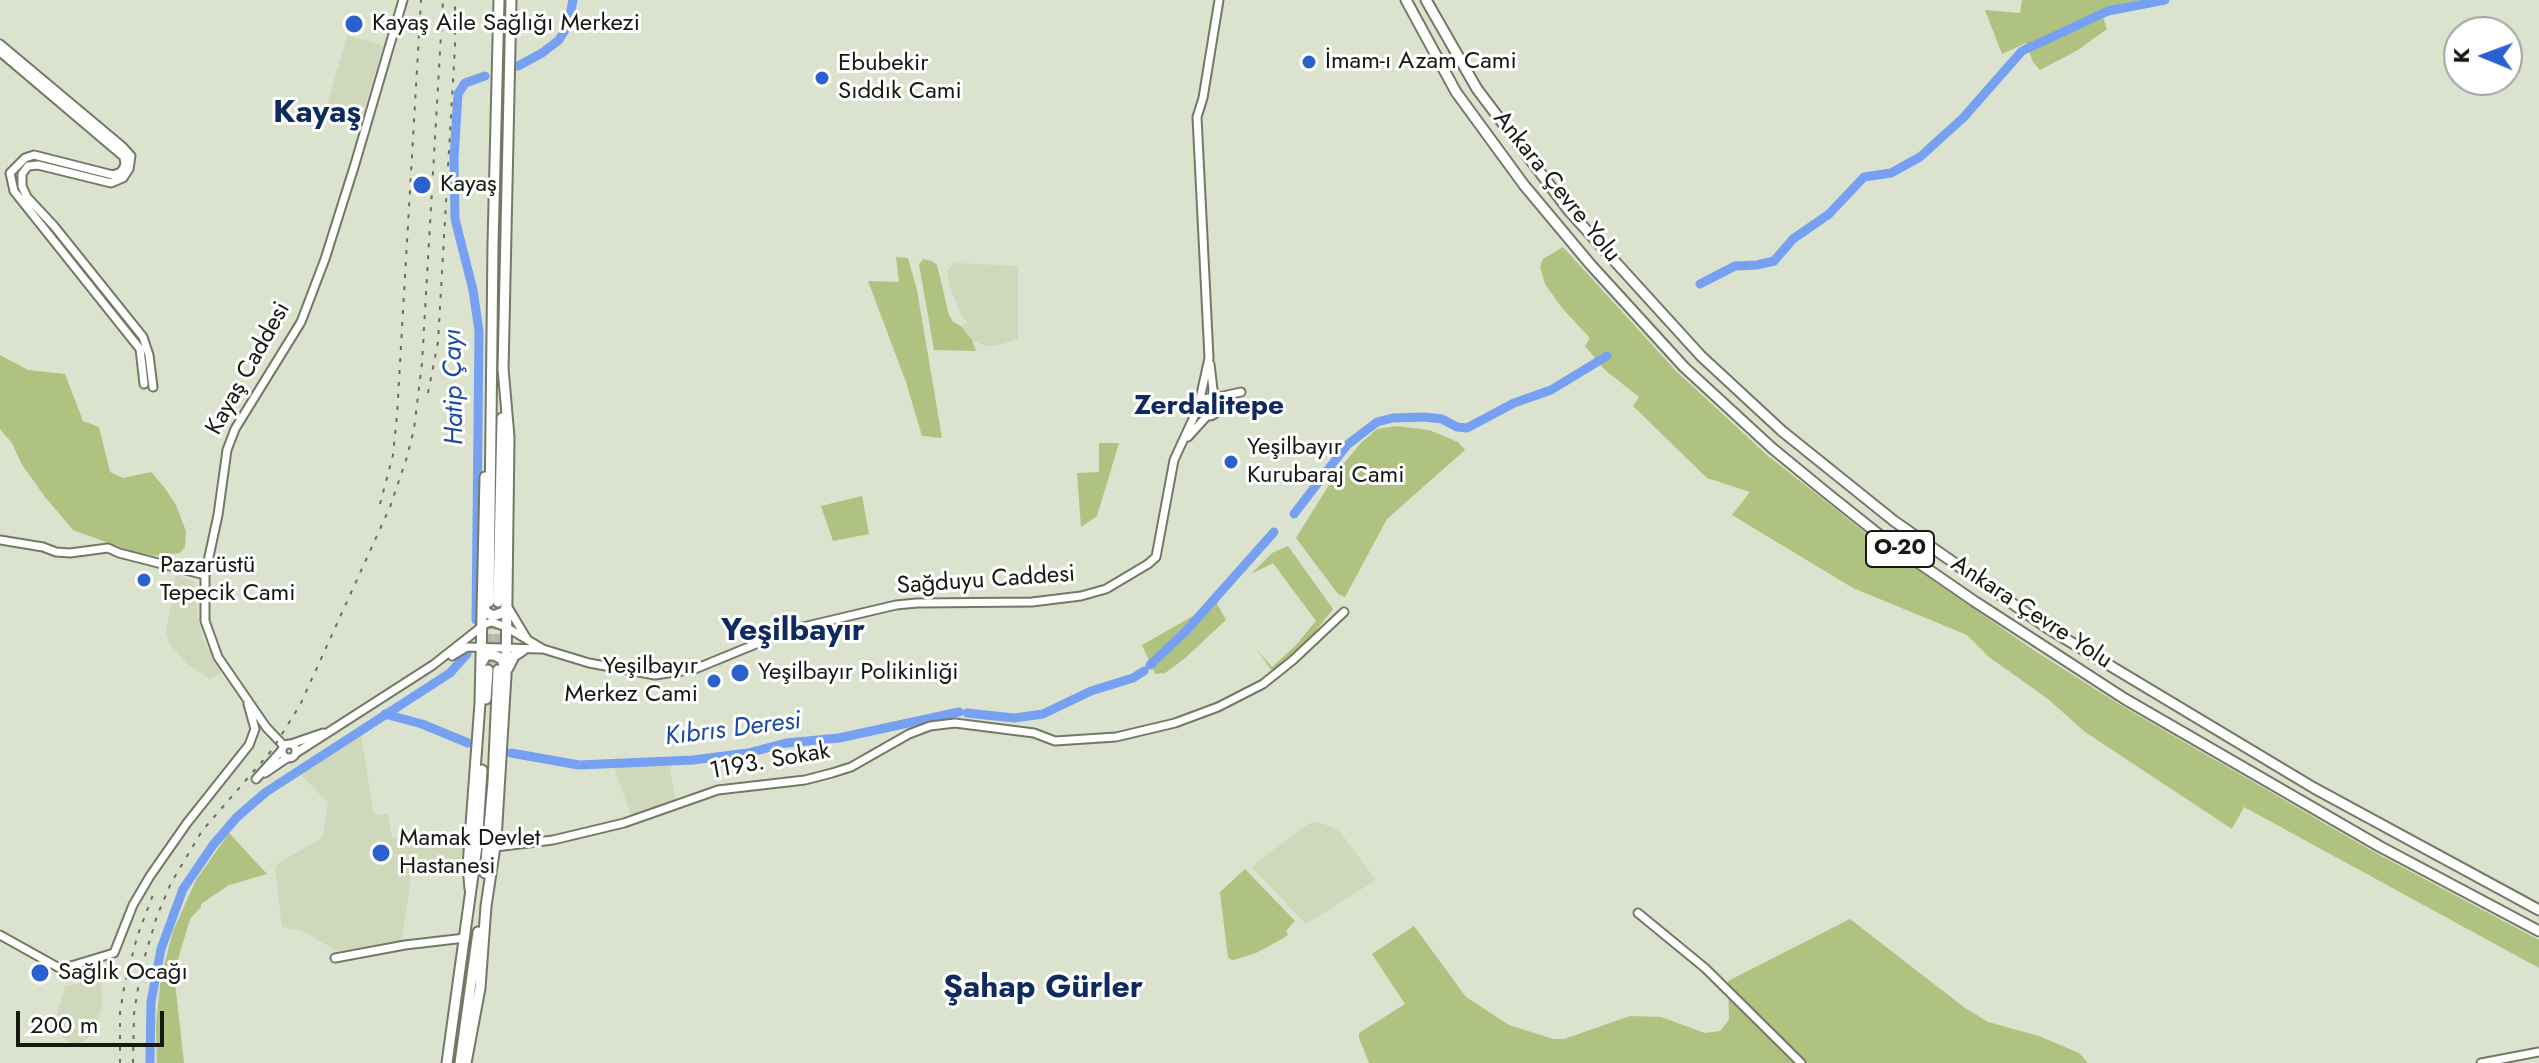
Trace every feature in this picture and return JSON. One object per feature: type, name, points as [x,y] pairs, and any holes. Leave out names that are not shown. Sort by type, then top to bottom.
[{"type":"highway","points":[[447,1063],[465,938],[470,889],[468,866],[493,671],[506,649],[506,627],[494,603],[486,416],[493,362],[498,69],[496,0]]},
{"type":"highway","points":[[466,1063],[480,988],[486,906],[495,847],[493,671],[481,648],[481,627],[494,603],[509,437],[503,368],[510,39],[514,0]]},
{"type":"highway","name":"Ankara Çevre Yolu","points":[[1406,0],[1456,92],[1524,185],[1590,264],[1684,367],[1772,448],[1887,541],[2125,699],[2379,846],[2539,931]]},
{"type":"highway","name":"Ankara Çevre Yolu","points":[[1426,0],[1477,89],[1570,212],[1701,356],[1782,431],[1894,521],[2049,629],[2314,788],[2539,910]]},
{"type":"highway","points":[[493,671],[526,645]]},
{"type":"highway","points":[[460,1063],[483,891],[493,782],[493,671]]},
{"type":"street","name":"Kayaş Caddesi","points":[[286,749],[266,727],[218,657],[205,621],[205,575],[218,515],[227,450],[235,429],[301,322],[325,259],[403,0]]},
{"type":"street","name":"Sağduyu Caddesi","points":[[467,647],[506,649],[526,645],[589,663],[655,675],[695,669],[790,630],[896,605],[1032,602],[1081,596],[1106,589],[1156,557],[1174,460],[1198,408],[1209,358],[1197,117],[1219,0]]},
{"type":"street","points":[[0,44],[131,156],[129,169],[123,178],[111,183],[38,165],[28,166],[22,174],[22,186],[27,197],[143,337],[149,355],[148,385],[140,349],[14,191],[10,173],[25,158],[34,155],[113,175],[121,172],[125,165],[124,157],[0,52]]},
{"type":"street","points":[[1209,358],[1218,409]]},
{"type":"street","points":[[1183,441],[1207,416],[1241,392],[1203,402],[1198,408],[1199,413],[1207,416]]},
{"type":"street","points":[[0,540],[56,552],[108,548],[205,575]]},
{"type":"street","points":[[494,603],[517,624],[526,645]]},
{"type":"street","name":"1193. Sokak","points":[[495,847],[553,840],[624,823],[718,790],[805,780],[832,773],[851,767],[909,734],[930,726],[955,723],[1034,733],[1055,741],[1116,737],[1175,723],[1218,707],[1263,684],[1344,612]]},
{"type":"street","points":[[433,665],[481,627],[492,622],[506,627],[526,645]]},
{"type":"street","points":[[326,733],[316,734],[286,749],[294,757],[326,733],[467,647],[493,671]]},
{"type":"street","points":[[0,935],[61,969],[114,953],[133,905],[150,876],[187,823],[249,745],[255,729],[248,702]]},
{"type":"street","points":[[1638,913],[1705,968],[1801,1063]]},
{"type":"street","points":[[335,958],[465,938]]},
{"type":"street","points":[[2481,1063],[2539,1052]]},
{"type":"shaded area","points":[[347,35],[383,46],[361,119],[326,109]]},
{"type":"shaded area","points":[[955,263],[1018,266],[1018,339],[994,346],[972,340],[961,326],[968,322],[962,317],[949,285],[947,271]]},
{"type":"shaded area","points":[[176,575],[194,581],[203,639],[221,672],[210,679],[189,665],[171,646],[166,631]]},
{"type":"shaded area","name":"Mamak Devlet Hastanesi","points":[[361,734],[373,810],[376,815],[388,814],[392,838],[464,841],[463,874],[412,869],[402,940],[337,951],[302,931],[282,927],[275,870],[277,864],[322,838],[328,803],[301,775]]},
{"type":"shaded area","points":[[669,764],[676,801],[632,818],[614,767]]},
{"type":"shaded area","points":[[1317,822],[1338,829],[1376,880],[1306,924],[1251,867],[1308,824]]},
{"type":"shaded area","points":[[101,967],[102,1006],[95,1033],[76,1046],[61,1036],[54,1025],[65,986],[79,984],[79,971]]},
{"type":"green space","points":[[2022,0],[2149,0],[2101,11],[2107,29],[2078,50],[2040,70],[2033,62],[2026,43],[2002,54],[1985,10],[2020,13]]},
{"type":"green space","points":[[1563,247],[1676,371],[1767,455],[1877,542],[2035,651],[2122,706],[2374,852],[2539,940],[2539,968],[2244,807],[2232,829],[2085,732],[2048,699],[1989,657],[1967,635],[1853,588],[1732,515],[1750,492],[1707,478],[1633,406],[1639,397],[1605,370],[1585,346],[1590,338],[1545,284],[1540,267],[1543,259]]},
{"type":"green space","points":[[896,257],[908,258],[917,290],[942,438],[922,436],[906,382],[868,281],[899,282]]},
{"type":"green space","points":[[923,259],[937,265],[949,315],[972,340],[976,351],[934,350],[919,264]]},
{"type":"green space","points":[[0,355],[28,370],[65,374],[83,421],[99,427],[110,472],[123,478],[151,472],[176,505],[186,531],[185,547],[180,553],[158,556],[136,553],[73,530],[45,497],[0,429]]},
{"type":"green space","points":[[1397,426],[1429,430],[1458,442],[1465,450],[1387,519],[1345,597],[1338,594],[1296,538],[1337,472],[1360,444],[1377,429]]},
{"type":"green space","points":[[1099,443],[1119,443],[1097,516],[1081,527],[1077,473],[1099,472]]},
{"type":"green space","points":[[862,496],[869,534],[833,541],[821,506]]},
{"type":"green space","points":[[1288,546],[1333,609],[1311,637],[1273,672],[1256,649],[1272,667],[1316,621],[1273,563],[1251,574],[1272,553]]},
{"type":"green space","points":[[1218,595],[1221,597],[1217,604],[1226,620],[1184,659],[1165,673],[1155,674],[1142,645],[1198,613]]},
{"type":"green space","points":[[229,833],[267,874],[229,885],[201,904],[190,919],[174,973],[184,1063],[157,1063],[156,1024],[161,977],[173,931],[196,880]]},
{"type":"green space","points":[[1245,869],[1295,921],[1286,931],[1288,935],[1256,953],[1233,960],[1228,958],[1220,892]]},
{"type":"green space","points":[[1850,919],[1965,1008],[1988,1022],[2039,1036],[2079,1053],[2088,1063],[1369,1063],[1359,1038],[1359,1033],[1405,1004],[1372,954],[1414,926],[1466,997],[1509,1025],[1553,1039],[1564,1039],[1630,1016],[1661,1017],[1705,1033],[1720,1031],[1729,1020],[1728,981]]},
{"type":"waterway","name":"Hatip Çayı","points":[[518,66],[559,40],[568,25],[573,0]]},
{"type":"waterway","name":"Kıbrıs Deresi","points":[[1700,284],[1735,266],[1774,261],[1793,239],[1829,214],[1864,177],[1891,173],[1920,157],[1963,118],[2022,51],[2108,11],[2165,0]]},
{"type":"waterway","name":"Hatip Çayı","points":[[476,620],[479,331],[473,290],[455,219],[454,158],[458,94],[465,83],[485,76]]},
{"type":"waterway","name":"Kıbrıs Deresi","points":[[1294,514],[1347,445],[1377,422],[1424,417],[1442,419],[1457,427],[1467,428],[1514,403],[1551,390],[1607,356]]},
{"type":"waterway","name":"Kıbrıs Deresi","points":[[1150,665],[1185,632],[1274,532]]},
{"type":"waterway","name":"Hatip Çayı","points":[[150,1063],[151,1002],[161,949],[183,889],[213,845],[237,817],[266,792],[450,673],[467,654]]},
{"type":"waterway","name":"Kıbrıs Deresi","points":[[967,713],[1014,718],[1043,714],[1144,671]]},
{"type":"waterway","name":"Kıbrıs Deresi","points":[[511,753],[579,765],[693,760],[748,753],[786,743],[839,738],[959,712]]},
{"type":"waterway","name":"Kıbrıs Deresi","points":[[385,714],[422,724],[468,743]]},
{"type":"tunnel","points":[[498,602],[498,670]]},
{"type":"tunnel","points":[[488,670],[489,618]]},
{"type":"railway","points":[[380,504],[393,455],[397,415],[421,0]]},
{"type":"railway","points":[[133,1063],[134,1014],[141,969],[171,883],[202,831],[272,750],[300,705],[390,507],[407,457],[414,429],[422,363],[443,0]]},
{"type":"railway","points":[[428,393],[438,342],[455,0]]},
{"type":"railway","points":[[120,1063],[120,1013],[124,988],[137,937],[154,892]]},
{"type":"place","name":"Kayaş Aile Sağlığı Merkezi","points":[[354,24]]},
{"type":"place","name":"İmam-ı Azam Cami","points":[[1309,62]]},
{"type":"place","name":"Ebubekir Sıddık Cami","points":[[822,78]]},
{"type":"place","name":"Kayaş","points":[[422,185]]},
{"type":"place","name":"Yeşilbayır Kurubaraj Cami","points":[[1231,462]]},
{"type":"place","name":"Pazarüstü Tepecik Cami","points":[[144,580]]},
{"type":"place","name":"Yeşilbayır Polikinliği","points":[[740,673]]},
{"type":"place","name":"Yeşilbayır Merkez Cami","points":[[714,681]]},
{"type":"place","name":"Mamak Devlet Hastanesi","points":[[381,853]]},
{"type":"place","name":"Sağlık Ocağı","points":[[40,973]]},
{"type":"district","name":"Kayaş","points":[[317,114]]},
{"type":"district","name":"Zerdalitepe","points":[[1209,407]]},
{"type":"district","name":"Yeşilbayır","points":[[793,632]]},
{"type":"district","name":"Şahap Gürler","points":[[1043,989]]}]
